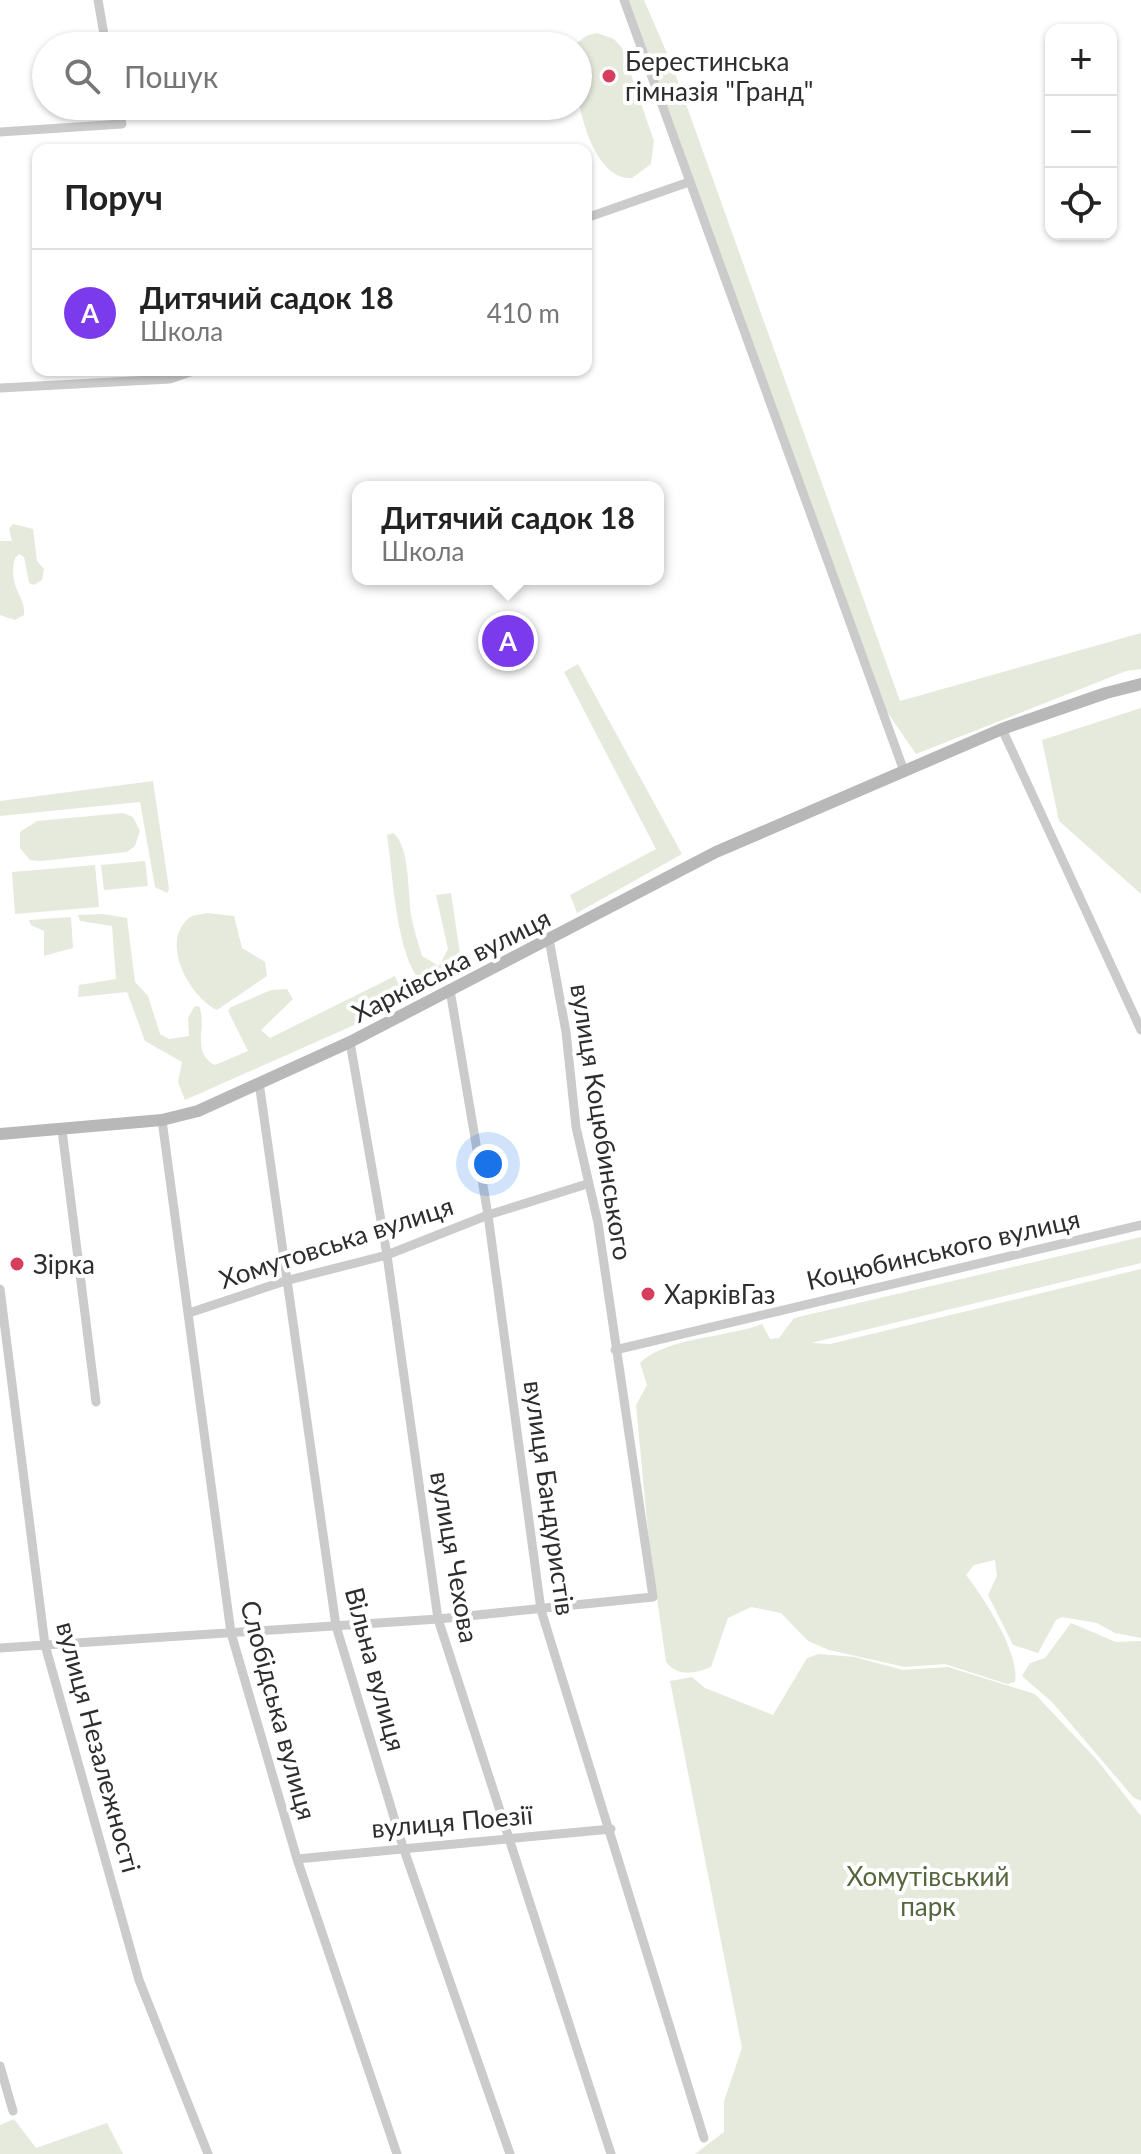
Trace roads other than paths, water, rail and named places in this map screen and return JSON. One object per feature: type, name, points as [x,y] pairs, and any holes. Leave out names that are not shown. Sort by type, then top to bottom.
[{"type":"street","points":[[98,0],[104,32]]},
{"type":"street","points":[[624,0],[904,771]]},
{"type":"street","points":[[0,132],[122,124],[121,120]]},
{"type":"street","points":[[592,216],[689,182]]},
{"type":"street","points":[[0,388],[170,379],[179,376]]},
{"type":"street","name":"Харківська вулиця","points":[[0,1134],[162,1120],[198,1111],[350,1042],[716,852],[1002,729],[1141,684]]},
{"type":"street","points":[[1002,729],[1141,1030]]},
{"type":"street","name":"вулиця Коцюбинського","points":[[541,1610],[653,1597],[598,1223],[587,1184],[549,939]]},
{"type":"street","name":"вулиця Бандуристів","points":[[450,990],[488,1215],[541,1610],[704,2138]]},
{"type":"street","name":"вулиця Чехова","points":[[350,1042],[387,1255],[438,1619],[611,2154]]},
{"type":"street","name":"Вільна вулиця","points":[[259,1082],[336,1626],[403,1847],[510,2154]]},
{"type":"street","name":"Слобідська вулиця","points":[[162,1120],[231,1633],[297,1859],[397,2154]]},
{"type":"street","points":[[62,1130],[96,1402]]},
{"type":"street","name":"Хомутовська вулиця","points":[[189,1313],[285,1281],[387,1255],[488,1215],[587,1184]]},
{"type":"street","name":"Коцюбинського вулиця","points":[[615,1350],[1141,1225]]},
{"type":"street","name":"вулиця Незалежності","points":[[0,1289],[45,1645],[139,1980],[208,2154]]},
{"type":"street","points":[[0,1648],[541,1610]]},
{"type":"street","name":"вулиця Поезії","points":[[297,1859],[611,1829]]},
{"type":"street","points":[[0,2066],[13,2111]]},
{"type":"place","name":"Берестинська гімназія \"Гранд\"","points":[[609,76]]},
{"type":"place","name":"Дитячий садок 18","points":[[508,641]]},
{"type":"place","name":"Зірка","points":[[17,1264]]},
{"type":"place","name":"ХарківГаз","points":[[648,1294]]},
{"type":"park label","name":"Хомутівський парк","points":[[928,1891]]}]
